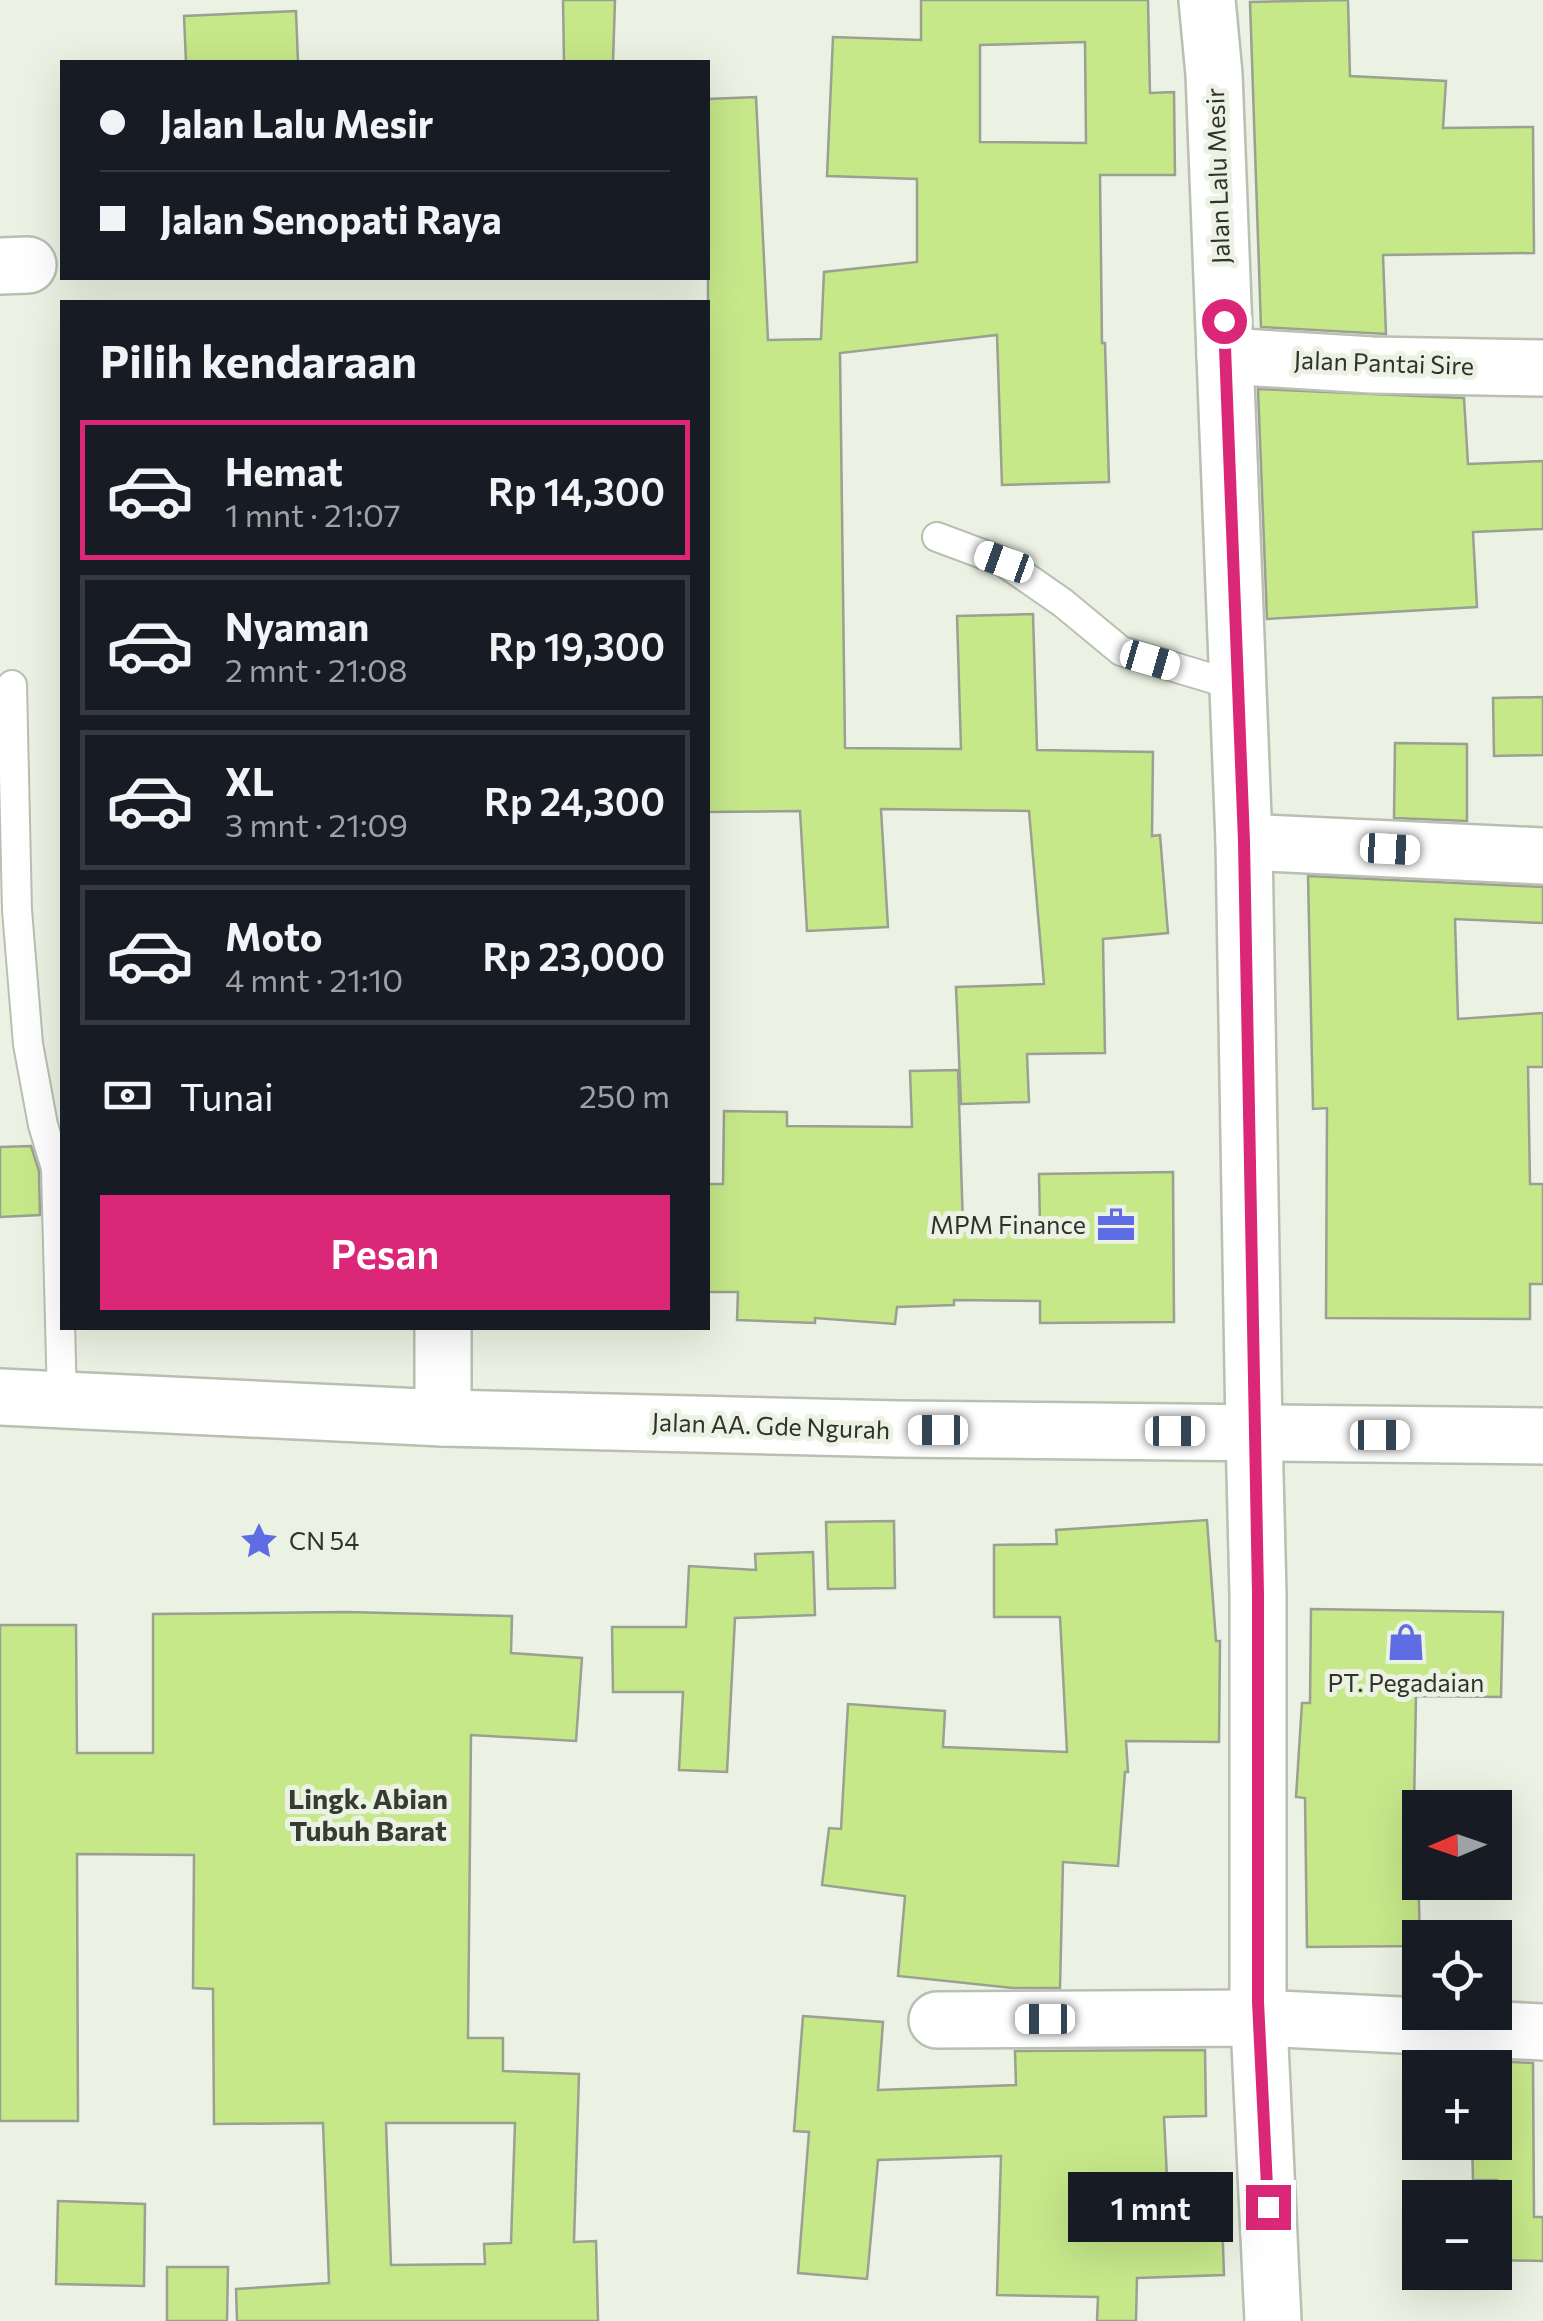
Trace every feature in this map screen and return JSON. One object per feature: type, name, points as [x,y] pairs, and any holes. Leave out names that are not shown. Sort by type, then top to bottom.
[{"type":"street","name":"Jalan Lalu Mesir","points":[[1207,0],[1214,74],[1244,842],[1260,2018],[1274,2321]]},
{"type":"street","name":"Jalan Pantai Sire","points":[[1225,356],[1372,365],[1543,368]]},
{"type":"street","points":[[1244,842],[1543,856]]},
{"type":"street","points":[[443,1418],[444,1330]]},
{"type":"street","name":"Jalan AA. Gde Ngurah","points":[[0,1397],[443,1418],[899,1429],[1543,1436]]},
{"type":"street","points":[[938,2020],[1260,2018],[1543,2032]]},
{"type":"lane","points":[[938,537],[1004,562],[1064,603],[1121,652],[1238,686]]},
{"type":"lane","points":[[12,685],[17,910],[28,1044],[43,1125],[56,1168],[60,1322]]},
{"type":"lane","points":[[60,1330],[62,1399]]},
{"type":"building","points":[[563,0],[615,0],[613,60],[564,60]]},
{"type":"building","points":[[921,0],[1148,0],[1150,93],[1174,92],[1175,175],[1100,175],[1109,482],[1002,485],[997,335],[840,353],[845,748],[961,749],[957,616],[1033,614],[1037,750],[1153,752],[1152,836],[1160,835],[1168,933],[1103,939],[1105,1053],[1027,1054],[1029,1102],[961,1104],[956,987],[1044,984],[1029,811],[881,809],[888,927],[807,931],[800,811],[710,812],[710,99],[756,97],[768,340],[821,339],[824,272],[917,262],[917,179],[827,176],[833,37],[921,40]],"holes":[[[1085,42],[1086,143],[980,142],[980,45]]]},
{"type":"building","points":[[1348,0],[1350,76],[1446,81],[1443,128],[1533,127],[1534,253],[1383,255],[1386,334],[1261,327],[1250,2]]},
{"type":"building","points":[[296,11],[298,60],[186,60],[184,16]]},
{"type":"building","points":[[1258,389],[1464,398],[1468,464],[1543,461],[1543,529],[1473,532],[1477,607],[1267,619]]},
{"type":"building","points":[[1543,697],[1543,755],[1494,756],[1493,698]]},
{"type":"building","points":[[1395,743],[1467,744],[1467,821],[1394,818]]},
{"type":"building","points":[[1308,876],[1543,887],[1543,923],[1455,919],[1458,1019],[1543,1013],[1543,1067],[1528,1067],[1530,1184],[1543,1184],[1543,1284],[1530,1284],[1530,1319],[1326,1318],[1327,1108],[1313,1109]]},
{"type":"building","points":[[958,1070],[963,1226],[1040,1226],[1039,1174],[1173,1172],[1174,1322],[1040,1323],[1040,1301],[954,1300],[954,1305],[897,1307],[895,1324],[815,1318],[815,1323],[737,1320],[738,1292],[710,1292],[710,1184],[723,1184],[724,1111],[787,1112],[787,1126],[912,1127],[910,1071]]},
{"type":"building","points":[[31,1146],[39,1171],[40,1215],[0,1217],[0,1147]]},
{"type":"building","points":[[1207,1520],[1216,1641],[1220,1641],[1219,1742],[1126,1741],[1128,1772],[1118,1866],[1063,1862],[1060,1988],[1013,1988],[898,1976],[905,1896],[822,1885],[829,1828],[841,1829],[848,1704],[945,1711],[943,1747],[1067,1752],[1060,1617],[994,1617],[994,1545],[1057,1544],[1056,1530]]},
{"type":"building","points":[[894,1521],[895,1588],[828,1589],[826,1522]]},
{"type":"building","points":[[813,1552],[815,1615],[735,1618],[727,1772],[679,1770],[683,1692],[613,1692],[612,1627],[686,1627],[689,1566],[756,1570],[755,1554]]},
{"type":"building","points":[[1311,1609],[1503,1612],[1501,1697],[1416,1696],[1414,1790],[1402,1790],[1402,1900],[1419,1900],[1419,1920],[1402,1920],[1402,1946],[1307,1947],[1305,1798],[1296,1797],[1302,1703],[1310,1703]]},
{"type":"building","points":[[346,1612],[512,1616],[511,1653],[582,1658],[576,1741],[471,1735],[468,2038],[503,2038],[503,2071],[579,2074],[574,2242],[596,2241],[598,2321],[237,2321],[236,2289],[329,2283],[323,2123],[214,2124],[213,1989],[193,1988],[194,1855],[77,1854],[78,2121],[0,2121],[0,1625],[76,1625],[77,1753],[153,1753],[153,1614]],"holes":[[[386,2123],[515,2123],[511,2243],[484,2244],[485,2264],[391,2265]]]},
{"type":"building","points":[[803,2016],[883,2022],[878,2090],[1016,2085],[1015,2051],[1205,2050],[1206,2116],[1164,2117],[1169,2219],[1222,2217],[1224,2275],[1137,2278],[1136,2321],[1097,2321],[1098,2297],[997,2295],[1001,2156],[878,2160],[867,2279],[798,2273],[809,2132],[794,2131]]},
{"type":"building","points":[[1512,2062],[1533,2063],[1534,2217],[1543,2217],[1543,2261],[1512,2260],[1512,2180],[1473,2180],[1472,2160],[1512,2160]]},
{"type":"building","points":[[58,2201],[145,2204],[144,2286],[56,2284]]},
{"type":"building","points":[[167,2267],[228,2267],[227,2321],[167,2321]]},
{"type":"place","name":"MPM Finance","points":[[1116,1225]]},
{"type":"place","name":"CN 54","points":[[259,1541]]},
{"type":"place","name":"PT. Pegadaian","points":[[1406,1642]]},
{"type":"district","name":"Lingk. Abian Tubuh Barat","points":[[368,1815]]},
{"type":"route","points":[[1224,321],[1244,842],[1258,1594],[1258,2002],[1268,2207]]}]
